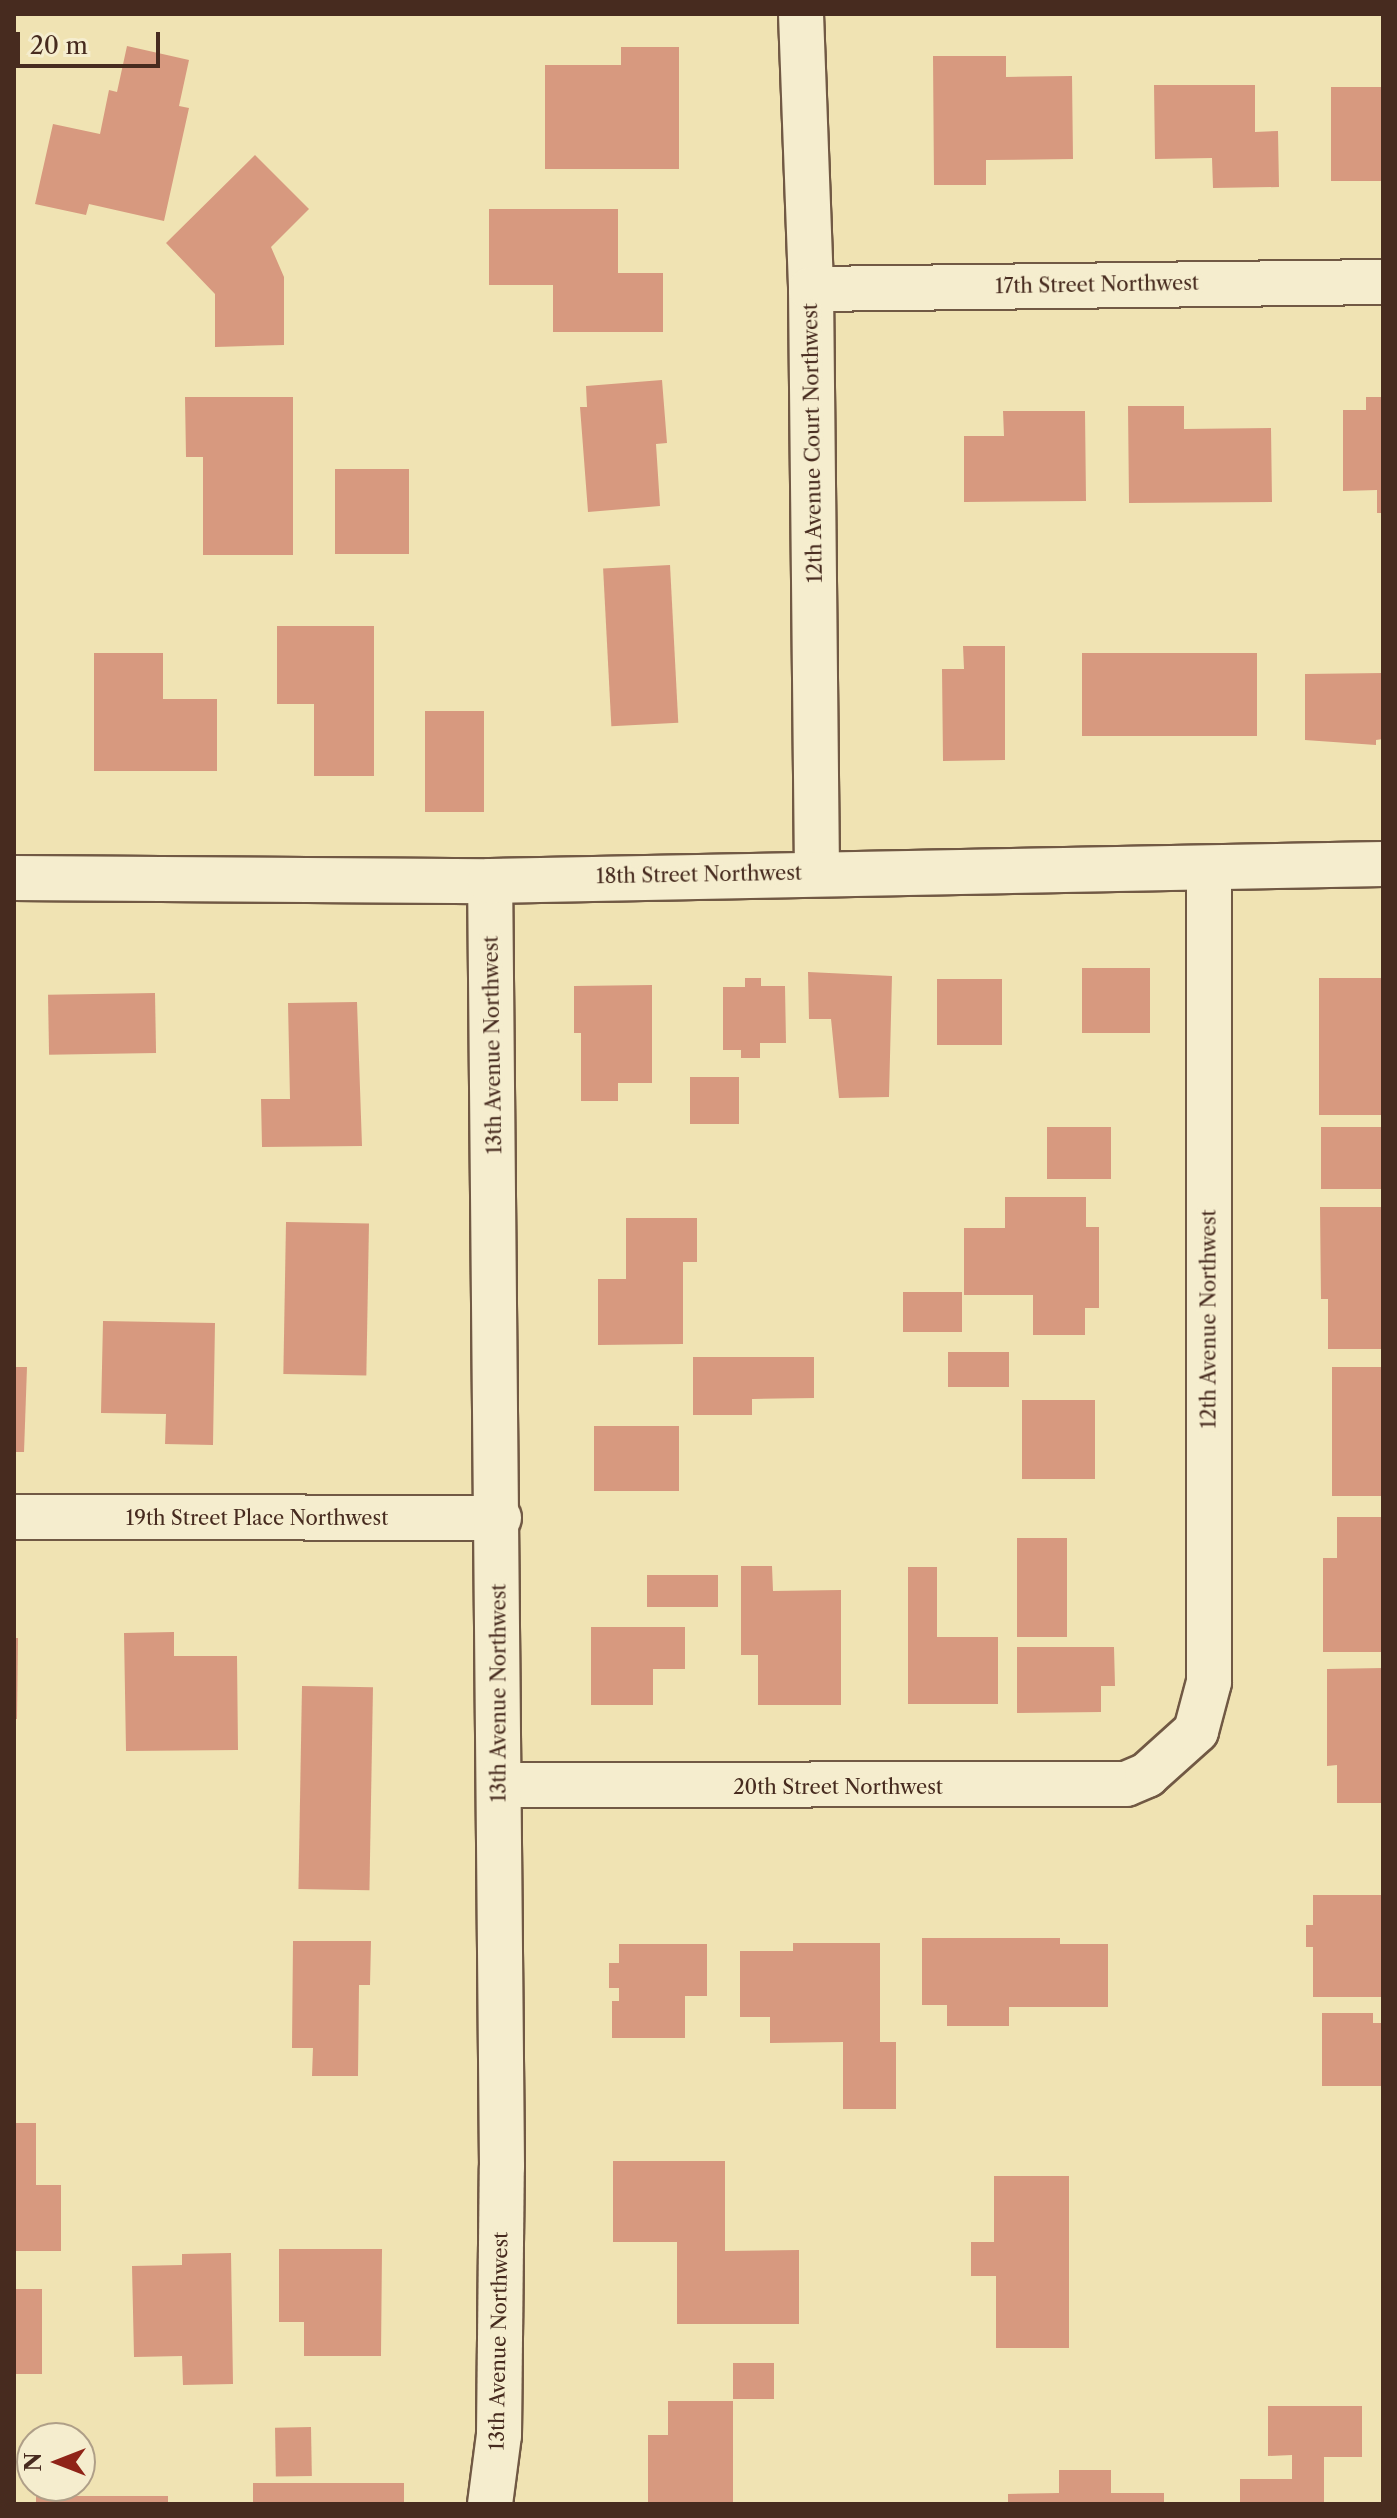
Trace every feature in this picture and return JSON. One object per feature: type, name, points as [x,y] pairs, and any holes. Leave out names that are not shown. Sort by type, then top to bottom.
[{"type":"street","name":"12th Avenue Court Northwest","points":[[801,14],[811,289],[817,872]]},
{"type":"street","name":"17th Street Northwest","points":[[811,289],[1383,282]]},
{"type":"street","name":"18th Street Northwest","points":[[14,878],[490,881],[817,872],[1383,864]]},
{"type":"street","name":"12th Avenue Northwest","points":[[1169,1757],[1196,1731],[1209,1682],[1209,868]]},
{"type":"street","name":"13th Avenue Northwest","points":[[490,881],[499,1518],[500,2380],[490,2504]]},
{"type":"street","name":"19th Street Place Northwest","points":[[14,1517],[499,1518]]},
{"type":"street","name":"20th Street Northwest","points":[[499,1785],[1046,1788],[1126,1784],[1169,1757]]},
{"type":"building","points":[[127,46],[189,60],[179,106],[189,108],[164,221],[89,204],[86,215],[35,204],[53,124],[100,134],[109,90],[117,92]]},
{"type":"building","points":[[621,47],[679,47],[679,169],[545,169],[545,65],[621,65]]},
{"type":"building","points":[[933,56],[1006,56],[1006,77],[1072,76],[1073,159],[986,160],[986,185],[934,185]]},
{"type":"building","points":[[1154,85],[1255,85],[1255,132],[1278,131],[1279,187],[1213,188],[1212,158],[1155,159]]},
{"type":"building","points":[[1331,87],[1383,87],[1383,181],[1331,181]]},
{"type":"building","points":[[255,155],[309,209],[271,247],[284,277],[284,345],[215,347],[215,294],[166,243]]},
{"type":"building","points":[[489,209],[618,209],[618,273],[663,273],[663,332],[553,332],[553,285],[489,285]]},
{"type":"building","points":[[662,380],[667,443],[656,444],[660,506],[588,512],[580,407],[587,407],[586,386]]},
{"type":"building","points":[[185,397],[293,397],[293,555],[203,555],[203,457],[186,457]]},
{"type":"building","points":[[1366,397],[1383,397],[1383,513],[1377,513],[1377,490],[1343,491],[1343,410],[1366,410]]},
{"type":"building","points":[[1128,406],[1184,406],[1184,429],[1271,428],[1272,502],[1129,503]]},
{"type":"building","points":[[1003,411],[1085,411],[1086,501],[964,502],[964,436],[1004,436]]},
{"type":"building","points":[[335,469],[409,469],[409,554],[335,554]]},
{"type":"building","points":[[670,565],[678,723],[611,726],[603,569]]},
{"type":"building","points":[[277,626],[374,626],[374,776],[314,776],[314,704],[277,704]]},
{"type":"building","points":[[963,646],[1005,646],[1005,760],[943,761],[942,669],[964,669]]},
{"type":"building","points":[[94,653],[163,653],[163,699],[217,699],[217,771],[94,771]]},
{"type":"building","points":[[1082,653],[1257,653],[1257,736],[1082,736]]},
{"type":"building","points":[[1383,673],[1383,739],[1376,740],[1376,745],[1305,740],[1305,674]]},
{"type":"building","points":[[425,711],[484,711],[484,812],[425,812]]},
{"type":"building","points":[[1082,968],[1150,968],[1150,1033],[1082,1033]]},
{"type":"building","points":[[808,972],[892,976],[889,1097],[839,1098],[831,1019],[809,1019]]},
{"type":"building","points":[[745,978],[761,978],[761,986],[785,986],[786,1043],[760,1043],[760,1058],[741,1058],[741,1050],[723,1050],[723,987],[745,987]]},
{"type":"building","points":[[1319,978],[1383,978],[1383,1115],[1319,1115]]},
{"type":"building","points":[[937,979],[1002,979],[1002,1045],[937,1045]]},
{"type":"building","points":[[652,985],[652,1083],[618,1083],[618,1101],[581,1101],[581,1033],[574,1033],[574,986]]},
{"type":"building","points":[[155,993],[156,1053],[49,1055],[48,995]]},
{"type":"building","points":[[357,1002],[362,1146],[262,1147],[261,1099],[290,1099],[288,1003]]},
{"type":"building","points":[[690,1077],[739,1077],[739,1124],[690,1124]]},
{"type":"building","points":[[1047,1127],[1111,1127],[1111,1179],[1047,1179]]},
{"type":"building","points":[[1321,1127],[1383,1127],[1383,1189],[1321,1189]]},
{"type":"building","points":[[1005,1197],[1086,1197],[1086,1227],[1099,1227],[1099,1308],[1085,1308],[1085,1335],[1033,1335],[1033,1295],[964,1295],[964,1228],[1005,1228]]},
{"type":"building","points":[[1320,1207],[1383,1207],[1383,1349],[1328,1349],[1328,1299],[1321,1299]]},
{"type":"building","points":[[626,1218],[697,1218],[697,1262],[683,1262],[683,1344],[598,1345],[598,1279],[626,1279]]},
{"type":"building","points":[[286,1222],[369,1223],[366,1375],[283,1374]]},
{"type":"building","points":[[903,1292],[962,1292],[962,1332],[903,1332]]},
{"type":"building","points":[[103,1321],[215,1323],[213,1445],[165,1444],[166,1414],[101,1413]]},
{"type":"building","points":[[948,1352],[1009,1352],[1009,1387],[948,1387]]},
{"type":"building","points":[[693,1357],[814,1357],[814,1398],[752,1399],[752,1415],[693,1415]]},
{"type":"building","points":[[14,1367],[27,1367],[24,1452],[14,1452]]},
{"type":"building","points":[[1332,1367],[1383,1367],[1383,1496],[1332,1496]]},
{"type":"building","points":[[1022,1400],[1095,1400],[1095,1479],[1022,1479]]},
{"type":"building","points":[[594,1426],[679,1426],[679,1491],[594,1491]]},
{"type":"building","points":[[1337,1517],[1383,1517],[1383,1652],[1323,1652],[1323,1558],[1337,1558]]},
{"type":"building","points":[[1017,1538],[1067,1538],[1067,1637],[1017,1637]]},
{"type":"building","points":[[741,1566],[772,1566],[773,1591],[841,1590],[841,1705],[758,1705],[758,1655],[741,1655]]},
{"type":"building","points":[[908,1567],[937,1567],[937,1637],[998,1637],[998,1704],[908,1704]]},
{"type":"building","points":[[647,1575],[718,1575],[718,1607],[647,1607]]},
{"type":"building","points":[[591,1627],[685,1627],[685,1669],[653,1669],[653,1705],[591,1705]]},
{"type":"building","points":[[174,1632],[174,1656],[237,1656],[238,1750],[126,1751],[124,1633]]},
{"type":"building","points":[[14,1638],[18,1638],[17,1719],[14,1719]]},
{"type":"building","points":[[1017,1647],[1114,1647],[1115,1686],[1101,1686],[1101,1712],[1017,1713]]},
{"type":"building","points":[[1383,1668],[1383,1803],[1337,1803],[1337,1765],[1327,1766],[1327,1669]]},
{"type":"building","points":[[302,1686],[373,1687],[369,1890],[298,1889]]},
{"type":"building","points":[[1313,1895],[1383,1895],[1383,1997],[1313,1997],[1313,1947],[1306,1947],[1306,1925],[1313,1925]]},
{"type":"building","points":[[922,1938],[1060,1938],[1060,1944],[1108,1944],[1108,2007],[1009,2007],[1009,2026],[947,2026],[947,2005],[922,2005]]},
{"type":"building","points":[[293,1941],[371,1941],[370,1985],[359,1985],[358,2076],[312,2076],[313,2048],[292,2048]]},
{"type":"building","points":[[793,1943],[880,1943],[880,2042],[896,2042],[896,2109],[843,2109],[843,2042],[770,2043],[770,2017],[740,2017],[740,1951],[793,1951]]},
{"type":"building","points":[[619,1944],[707,1944],[707,1996],[685,1996],[685,2038],[612,2038],[612,2001],[619,2001],[619,1988],[609,1988],[609,1963],[619,1963]]},
{"type":"building","points":[[1322,2013],[1373,2013],[1373,2023],[1383,2023],[1383,2086],[1322,2086]]},
{"type":"building","points":[[14,2123],[36,2123],[36,2185],[61,2185],[61,2251],[14,2251]]},
{"type":"building","points":[[613,2161],[725,2161],[725,2251],[799,2250],[799,2324],[677,2324],[677,2242],[613,2242]]},
{"type":"building","points":[[994,2176],[1069,2176],[1069,2348],[996,2348],[996,2276],[971,2276],[971,2242],[994,2242]]},
{"type":"building","points":[[279,2249],[382,2249],[381,2356],[304,2356],[304,2322],[279,2322]]},
{"type":"building","points":[[231,2253],[233,2384],[183,2385],[182,2356],[134,2357],[132,2266],[182,2265],[182,2254]]},
{"type":"building","points":[[14,2289],[42,2289],[42,2374],[14,2374]]},
{"type":"building","points":[[733,2363],[774,2363],[774,2399],[733,2399]]},
{"type":"building","points":[[668,2401],[733,2401],[733,2504],[648,2504],[648,2435],[668,2435]]},
{"type":"building","points":[[1268,2406],[1362,2406],[1362,2457],[1324,2457],[1324,2504],[1240,2504],[1240,2479],[1292,2479],[1292,2455],[1268,2456]]},
{"type":"building","points":[[311,2427],[312,2476],[276,2477],[275,2428]]},
{"type":"building","points":[[1059,2470],[1111,2470],[1111,2493],[1164,2493],[1164,2504],[1008,2504],[1008,2494],[1059,2493]]},
{"type":"building","points":[[253,2483],[404,2483],[404,2504],[253,2504]]},
{"type":"building","points":[[96,2496],[168,2496],[168,2504],[36,2504],[96,2502]]}]
